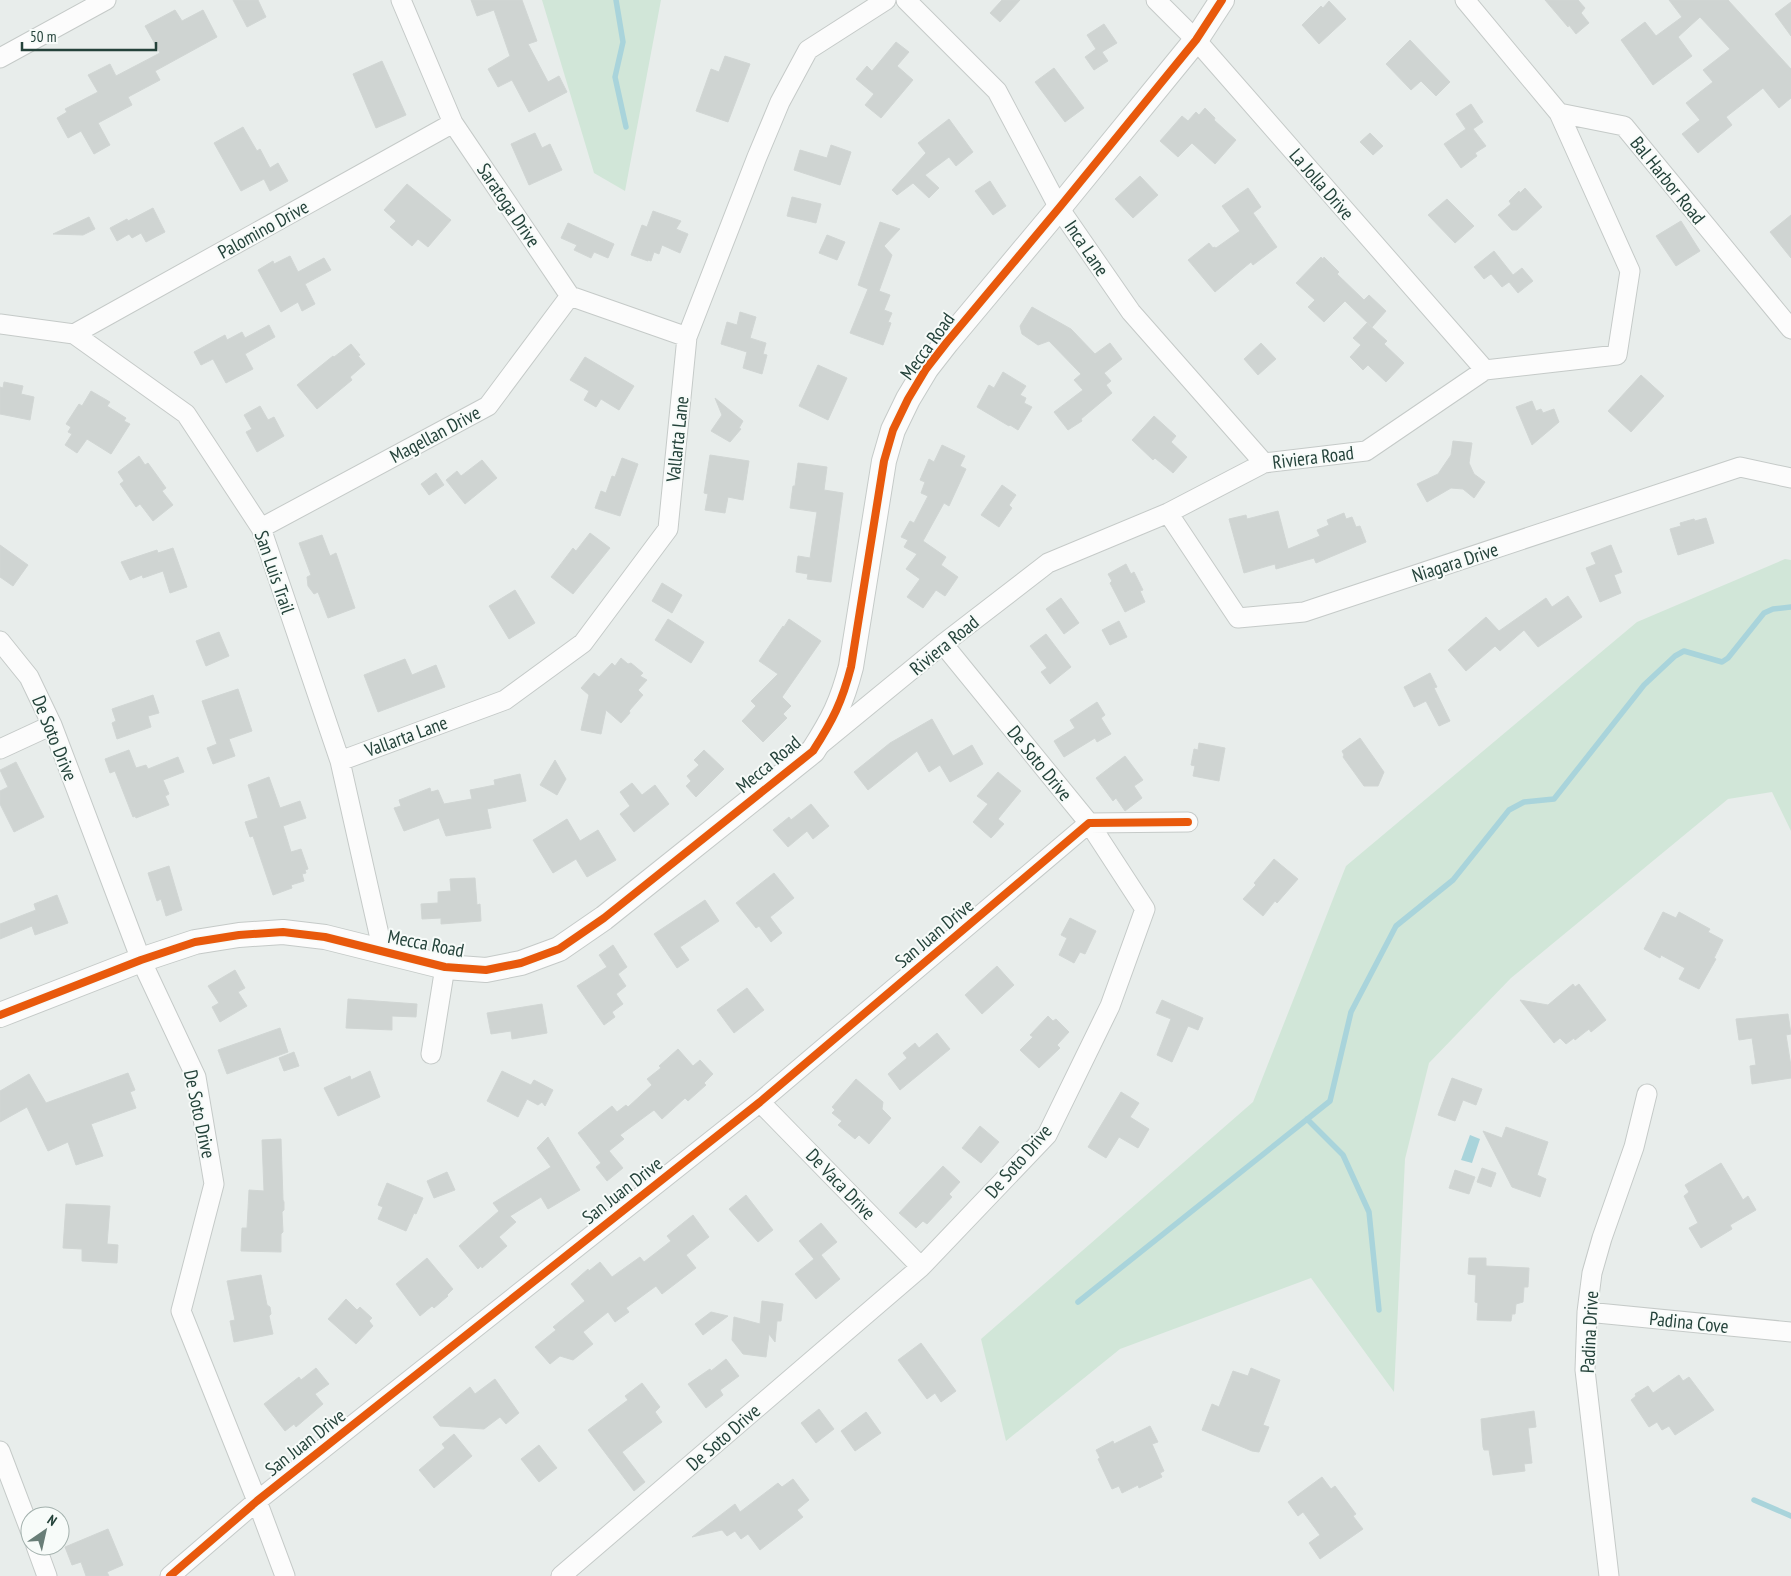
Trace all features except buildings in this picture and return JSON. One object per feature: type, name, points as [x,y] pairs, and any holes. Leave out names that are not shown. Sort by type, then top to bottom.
[{"type":"street","points":[[0,58],[106,0]]},
{"type":"street","name":"Saratoga Drive","points":[[401,0],[453,123],[570,296]]},
{"type":"street","name":"Vallarta Lane","points":[[340,761],[505,700],[583,643],[668,529],[687,336],[780,102],[808,50],[886,0]]},
{"type":"street","name":"Inca Lane","points":[[906,0],[997,91],[1060,208],[1131,312],[1264,463]]},
{"type":"street","name":"La Jolla Drive","points":[[1156,0],[1196,40],[1485,370]]},
{"type":"street","name":"Mecca Road","points":[[0,1014],[141,960],[195,942],[239,935],[283,932],[325,937],[445,967],[486,970],[521,963],[559,949],[604,918],[812,751],[832,722],[843,696],[851,666],[884,461],[893,430],[908,399],[931,363],[1196,40],[1222,0]]},
{"type":"street","points":[[1465,0],[1559,113]]},
{"type":"street","name":"Bal Harbor Road","points":[[1559,113],[1624,126],[1791,329]]},
{"type":"street","name":"Riviera Road","points":[[812,751],[943,644],[1048,563],[1168,512],[1264,463],[1366,451],[1485,370],[1617,356],[1630,271],[1559,113]]},
{"type":"street","name":"Palomino Drive","points":[[74,334],[453,123]]},
{"type":"street","points":[[570,296],[687,336]]},
{"type":"street","name":"Magellan Drive","points":[[261,528],[488,406],[570,296]]},
{"type":"street","name":"San Luis Trail","points":[[0,324],[74,334],[186,414],[261,528],[340,761],[383,952]]},
{"type":"street","name":"Niagara Drive","points":[[1168,512],[1238,618],[1304,612],[1740,467],[1791,478]]},
{"type":"street","name":"De Soto Drive","points":[[0,640],[29,677],[52,725],[141,960],[196,1077],[214,1184],[180,1311],[257,1501],[285,1576]]},
{"type":"street","name":"De Soto Drive","points":[[561,1576],[921,1267],[1047,1135],[1110,1006],[1145,909],[1089,823],[943,644]]},
{"type":"street","points":[[0,749],[52,725]]},
{"type":"street","points":[[1089,823],[1188,822]]},
{"type":"street","name":"San Juan Drive","points":[[170,1576],[257,1501],[760,1102],[1089,823]]},
{"type":"street","points":[[431,1054],[445,967]]},
{"type":"street","name":"Padina Drive","points":[[1609,1576],[1585,1370],[1587,1312],[1592,1274],[1602,1238],[1634,1147],[1647,1094]]},
{"type":"street","name":"De Vaca Drive","points":[[760,1102],[921,1267]]},
{"type":"street","name":"Padina Cove","points":[[1587,1312],[1791,1332]]},
{"type":"street","points":[[0,1451],[21,1506]]},
{"type":"street","points":[[40,1556],[47,1576]]},
{"type":"green space","points":[[542,0],[661,0],[625,191],[594,173]]},
{"type":"green space","points":[[1785,559],[1791,560],[1791,831],[1772,792],[1728,799],[1511,978],[1429,1063],[1405,1159],[1394,1392],[1311,1278],[1120,1349],[1006,1441],[981,1339],[1253,1102],[1346,866],[1637,622]]},
{"type":"water","points":[[1470,1135],[1480,1139],[1472,1163],[1461,1160]]},
{"type":"waterway","points":[[616,0],[623,42],[615,77],[626,127]]},
{"type":"waterway","points":[[1078,1302],[1330,1101],[1351,1012],[1396,926],[1453,880],[1509,810],[1524,802],[1554,799],[1644,685],[1675,656],[1684,651],[1722,662],[1728,658],[1764,613],[1773,609],[1791,607]]},
{"type":"waterway","points":[[1307,1119],[1343,1155],[1369,1212],[1379,1310]]},
{"type":"waterway","points":[[1754,1500],[1791,1516]]},
{"type":"cycle path","points":[[0,1015],[141,960],[195,942],[239,935],[283,932],[325,937],[445,967],[486,970],[521,963],[559,949],[604,918],[813,751],[836,711],[851,667],[884,461],[893,430],[908,399],[926,369],[947,342],[1196,40],[1222,0]]},
{"type":"cycle path","points":[[170,1576],[257,1501],[760,1102],[1089,823],[1188,822]]}]
